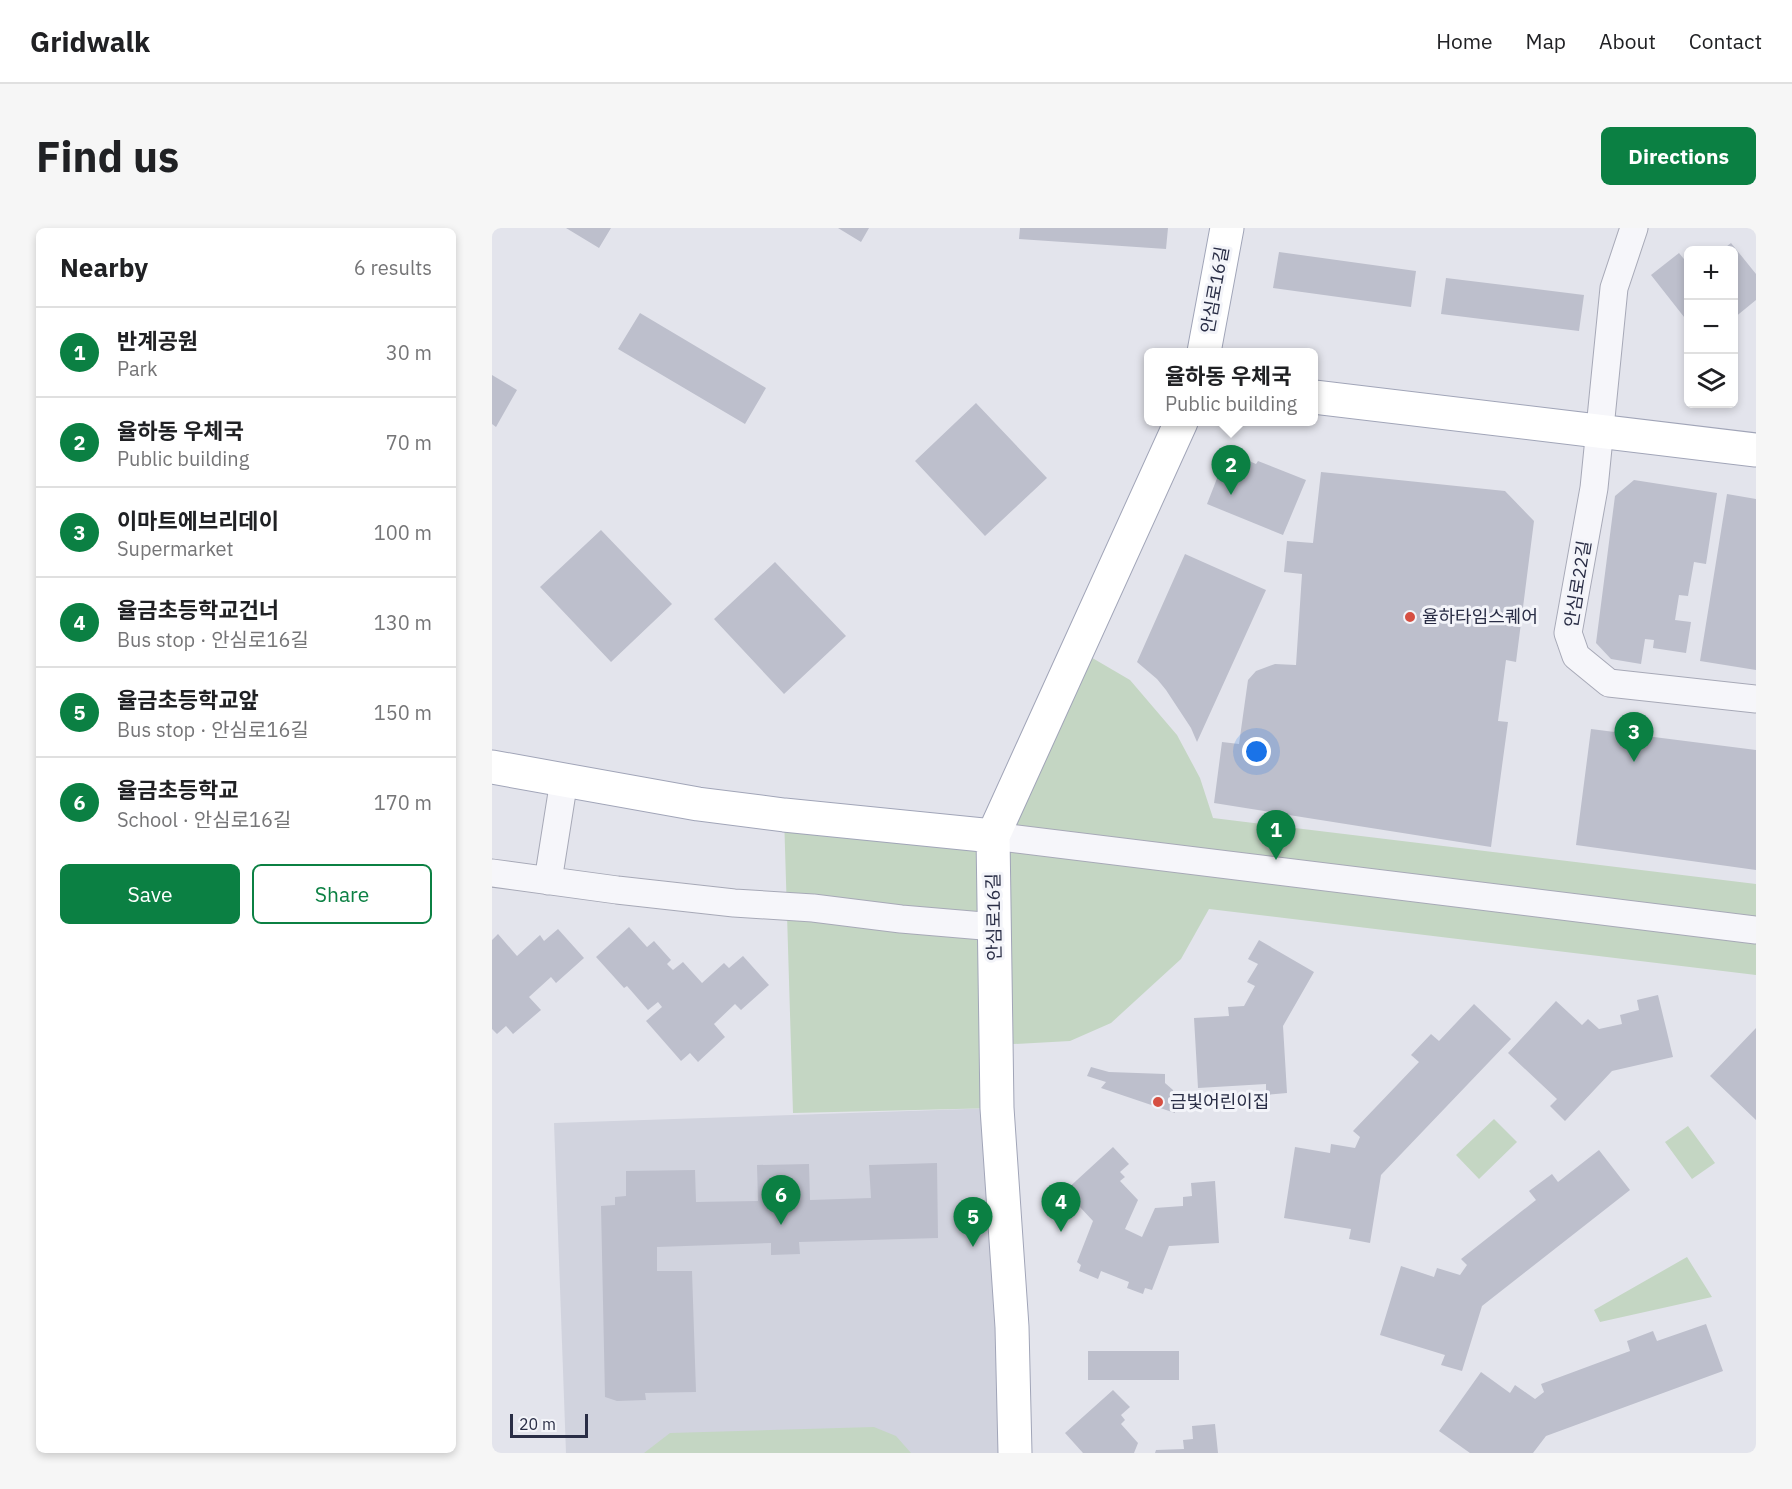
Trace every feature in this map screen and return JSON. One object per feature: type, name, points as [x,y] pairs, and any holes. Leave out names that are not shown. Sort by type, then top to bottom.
[{"type":"main road","name":"안심로16길","points":[[1205,348],[1227,228]]},
{"type":"main road","points":[[1318,397],[1756,450]]},
{"type":"main road","name":"안심로16길","points":[[1015,1453],[1012,1328],[997,1108],[993,836],[1179,426]]},
{"type":"main road","points":[[492,767],[698,804],[993,836]]},
{"type":"street","name":"안심로22길","points":[[1634,228],[1614,288],[1602,431],[1568,633],[1576,656],[1609,683],[1756,699]]},
{"type":"street","points":[[548,881],[564,780]]},
{"type":"street","points":[[993,836],[1756,930]]},
{"type":"street","points":[[492,873],[734,903],[813,908],[901,919],[995,927]]},
{"type":"shaded area","points":[[997,1108],[1015,1453],[566,1453],[554,1123]]},
{"type":"green space","points":[[1077,649],[1130,680],[1177,735],[1200,778],[1213,818],[1756,884],[1756,975],[1209,909],[1181,959],[1111,1023],[1070,1041],[995,1045],[997,1108],[793,1113],[784,815],[993,836]]},
{"type":"green space","points":[[1494,1119],[1517,1142],[1479,1179],[1456,1155]]},
{"type":"green space","points":[[1688,1126],[1715,1163],[1692,1179],[1665,1142]]},
{"type":"green space","points":[[1687,1257],[1712,1297],[1600,1322],[1594,1310]]},
{"type":"green space","points":[[874,1427],[896,1436],[911,1453],[644,1453],[670,1433]]},
{"type":"building","points":[[566,228],[611,228],[599,248]]},
{"type":"building","points":[[838,228],[869,228],[861,242]]},
{"type":"building","points":[[1020,228],[1168,228],[1166,249],[1019,239]]},
{"type":"building","points":[[1279,252],[1416,271],[1411,307],[1273,288]]},
{"type":"building","points":[[1738,252],[1756,274],[1756,300],[1738,315]]},
{"type":"building","points":[[1679,253],[1684,259],[1684,317],[1651,275]]},
{"type":"building","points":[[1446,278],[1584,295],[1579,331],[1441,314]]},
{"type":"building","points":[[640,313],[766,388],[745,424],[618,349]]},
{"type":"building","points":[[492,375],[517,390],[496,427],[492,424]]},
{"type":"building","points":[[976,403],[1047,478],[985,536],[915,461]]},
{"type":"building","points":[[1235,455],[1256,464],[1258,461],[1306,480],[1283,535],[1207,504],[1223,463],[1231,466]]},
{"type":"building","name":"율하타임스퀘어","points":[[1321,472],[1505,491],[1534,521],[1516,662],[1506,660],[1498,721],[1508,722],[1491,847],[1214,803],[1222,742],[1239,744],[1248,680],[1256,671],[1275,664],[1296,665],[1302,574],[1284,572],[1287,541],[1313,543]]},
{"type":"building","points":[[1634,480],[1717,493],[1706,564],[1694,562],[1688,596],[1679,595],[1675,620],[1691,622],[1686,653],[1653,648],[1654,640],[1645,639],[1641,664],[1611,659],[1596,643],[1615,496]]},
{"type":"building","points":[[1727,494],[1756,499],[1756,670],[1700,661]]},
{"type":"building","points":[[601,530],[672,604],[611,662],[540,587]]},
{"type":"building","points":[[1185,554],[1266,590],[1197,742],[1191,728],[1166,690],[1137,662]]},
{"type":"building","points":[[775,562],[846,636],[784,694],[714,619]]},
{"type":"building","points":[[1591,729],[1756,750],[1756,870],[1576,845]]},
{"type":"building","points":[[629,927],[647,947],[654,941],[671,960],[667,964],[673,970],[683,962],[702,983],[724,963],[729,968],[743,956],[769,985],[741,1010],[735,1004],[714,1024],[725,1037],[698,1062],[690,1053],[681,1061],[646,1021],[662,1007],[658,1002],[648,1010],[627,986],[624,988],[596,957]]},
{"type":"building","points":[[558,929],[584,958],[556,983],[551,977],[529,997],[541,1010],[513,1034],[506,1026],[497,1034],[492,1029],[492,940],[498,934],[517,956],[540,935],[544,941]]},
{"type":"building","points":[[1259,940],[1314,972],[1283,1026],[1287,1093],[1266,1095],[1266,1084],[1198,1088],[1194,1018],[1229,1016],[1228,1007],[1244,1006],[1255,986],[1247,982],[1258,964],[1248,959]]},
{"type":"building","points":[[1658,995],[1673,1057],[1612,1071],[1565,1121],[1550,1106],[1557,1099],[1508,1053],[1556,1001],[1582,1025],[1588,1019],[1599,1029],[1622,1024],[1620,1015],[1639,1010],[1637,1000]]},
{"type":"building","points":[[1474,1004],[1511,1039],[1381,1175],[1370,1243],[1349,1239],[1351,1229],[1284,1218],[1295,1147],[1330,1153],[1331,1144],[1355,1148],[1360,1137],[1353,1131],[1419,1062],[1411,1055],[1431,1034],[1439,1041]]},
{"type":"building","points":[[1756,1028],[1756,1120],[1710,1076]]},
{"type":"building","name":"금빛어린이집","points":[[1091,1067],[1109,1072],[1165,1074],[1165,1083],[1173,1090],[1175,1113],[1101,1088],[1106,1082],[1087,1076]]},
{"type":"building","points":[[1113,1147],[1129,1164],[1120,1172],[1125,1177],[1120,1181],[1138,1200],[1125,1229],[1142,1237],[1155,1208],[1183,1206],[1183,1197],[1192,1196],[1191,1183],[1215,1181],[1219,1243],[1169,1246],[1152,1290],[1145,1288],[1143,1294],[1127,1288],[1129,1282],[1101,1271],[1098,1279],[1079,1271],[1081,1265],[1077,1262],[1093,1221],[1065,1191]]},
{"type":"building","points":[[1599,1150],[1630,1190],[1482,1306],[1462,1371],[1441,1365],[1445,1355],[1380,1335],[1401,1266],[1434,1277],[1437,1268],[1460,1275],[1467,1265],[1461,1259],[1536,1200],[1529,1191],[1552,1174],[1558,1182]]},
{"type":"building","points":[[937,1163],[938,1238],[799,1242],[800,1254],[771,1255],[771,1243],[657,1247],[657,1271],[692,1271],[696,1392],[645,1393],[646,1400],[617,1401],[605,1397],[601,1206],[615,1205],[615,1197],[626,1196],[626,1171],[695,1170],[696,1202],[758,1201],[757,1165],[809,1164],[810,1200],[871,1198],[869,1165]]},
{"type":"building","points":[[1706,1324],[1723,1371],[1546,1436],[1533,1453],[1470,1453],[1439,1431],[1481,1372],[1510,1393],[1515,1385],[1535,1399],[1544,1392],[1541,1384],[1630,1351],[1627,1341],[1653,1331],[1657,1341]]},
{"type":"building","points":[[1088,1351],[1179,1351],[1179,1380],[1088,1380]]},
{"type":"building","points":[[1113,1390],[1130,1407],[1121,1415],[1125,1420],[1121,1424],[1138,1443],[1134,1453],[1083,1453],[1065,1433]]},
{"type":"building","points":[[1215,1424],[1218,1453],[1155,1453],[1156,1450],[1184,1449],[1183,1440],[1193,1439],[1192,1426]]},
{"type":"place","name":"율하동 우체국","points":[[1231,495]]},
{"type":"place","name":"율하타임스퀘어","points":[[1410,617]]},
{"type":"place","name":"이마트에브리데이","points":[[1634,762]]},
{"type":"place","name":"반계공원","points":[[1276,860]]},
{"type":"place","name":"금빛어린이집","points":[[1158,1102]]},
{"type":"place","name":"율금초등학교","points":[[781,1225]]},
{"type":"place","name":"율금초등학교건너","points":[[1061,1232]]},
{"type":"place","name":"율금초등학교앞","points":[[973,1247]]}]
